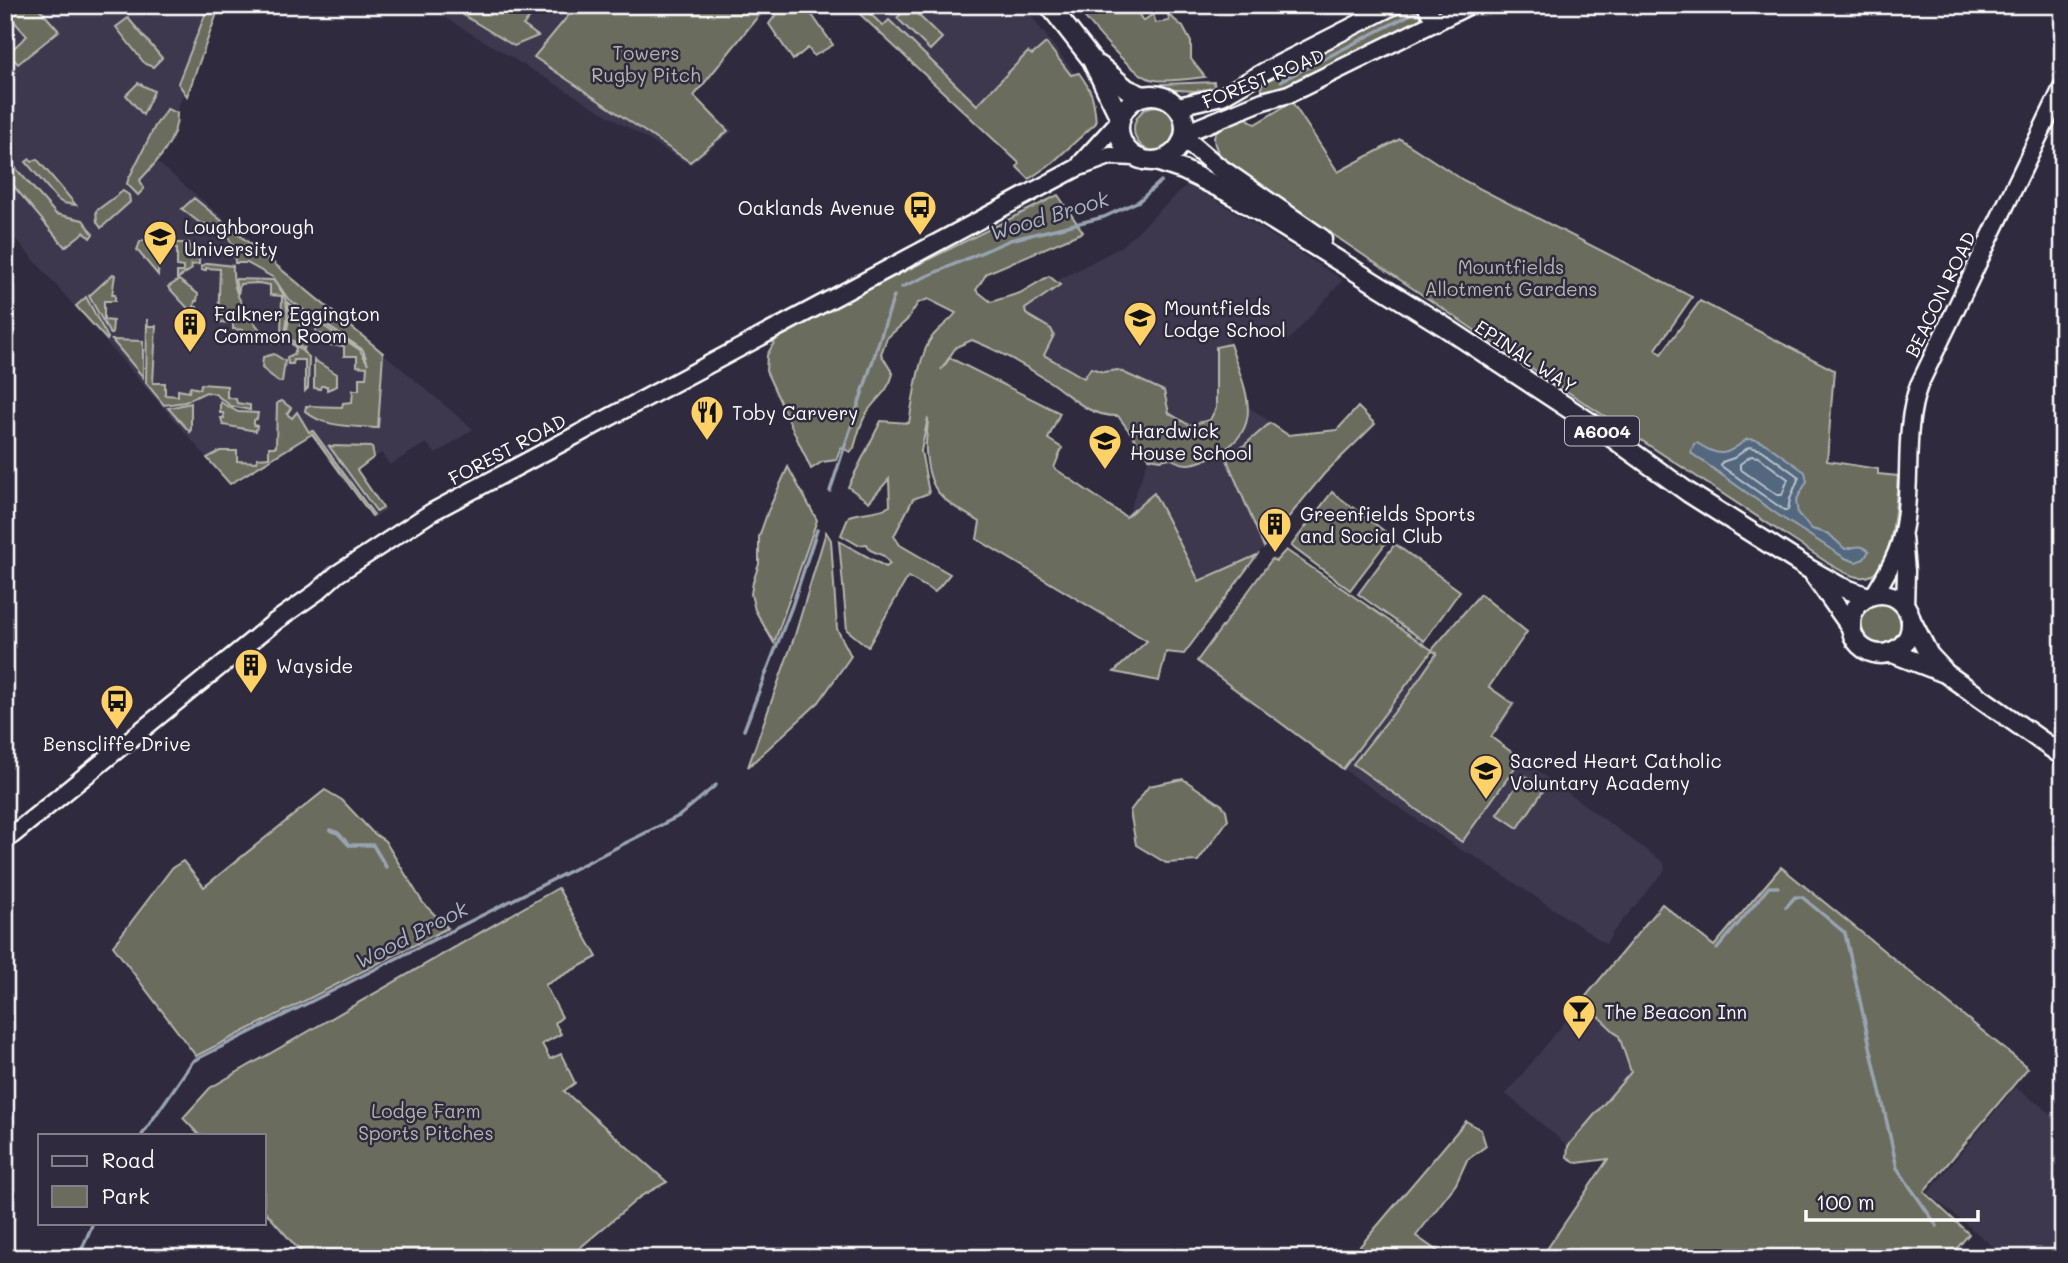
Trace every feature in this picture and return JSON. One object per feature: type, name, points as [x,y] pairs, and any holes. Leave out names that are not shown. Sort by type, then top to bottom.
[{"type":"main road","points":[[1049,5],[1092,60],[1127,89],[1143,96]]},
{"type":"main road","points":[[1092,60],[1120,119],[1121,141],[1136,157]]},
{"type":"main road","points":[[1120,119],[1126,107],[1143,96],[1154,94],[1166,97],[1178,106],[1184,117],[1184,136],[1173,153],[1156,161]]},
{"type":"main road","name":"EPINAL WAY","points":[[1184,136],[1218,167],[1356,262],[1394,295]]},
{"type":"main road","name":"A6004","points":[[1136,157],[1156,161]]},
{"type":"main road","name":"EPINAL WAY","points":[[1156,161],[1183,170],[1228,192],[1394,295],[1600,429],[1689,493],[1809,569],[1841,587],[1871,596]]},
{"type":"main road","name":"EPINAL WAY","points":[[1809,569],[1852,627]]},
{"type":"main road","points":[[1945,673],[1890,652],[1874,653],[1866,650],[1855,638],[1852,627],[1857,607],[1871,596],[1895,598],[1908,613],[1929,655],[1945,673],[2063,757]]},
{"type":"main road","points":[[1890,652],[1904,643],[1911,628],[1908,613]]},
{"type":"street","name":"FOREST ROAD","points":[[1178,106],[1222,96],[1276,65],[1395,5]]},
{"type":"street","points":[[1426,5],[1435,23]]},
{"type":"street","name":"FOREST ROAD","points":[[1184,136],[1263,101],[1289,94],[1470,5]]},
{"type":"street","name":"BEACON ROAD","points":[[1908,613],[1903,534],[1915,398],[2063,86]]},
{"type":"street","name":"FOREST ROAD","points":[[1077,168],[1108,136],[1120,119]]},
{"type":"street","name":"FOREST ROAD","points":[[5,841],[237,651],[337,574],[432,512],[1077,168],[1110,156],[1136,157]]},
{"type":"street","name":"BEACON ROAD","points":[[1871,596],[1885,575],[1903,534]]},
{"type":"shaded area","name":"Loughborough University","points":[[5,5],[218,5],[157,162],[473,429],[436,454],[426,443],[390,465],[381,453],[359,470],[386,510],[374,518],[312,434],[230,484],[5,227]]},
{"type":"shaded area","name":"Towers Rugby Pitch","points":[[424,5],[771,5],[694,96],[733,131],[690,165]]},
{"type":"shaded area","points":[[850,5],[1023,5],[1081,82],[1020,164]]},
{"type":"shaded area","points":[[1189,183],[1343,280],[1288,341],[1263,333],[1229,332],[1230,344],[1218,386],[1288,434],[1338,430],[1358,407],[1375,424],[1324,474],[1257,555],[1194,638],[1127,517],[1149,457],[1118,416],[1103,416],[1071,400],[1024,366],[1011,305],[1121,247]]},
{"type":"shaded area","name":"Sacred Heart Catholic Voluntary Academy","points":[[1437,652],[1517,703],[1493,738],[1664,863],[1665,870],[1606,944],[1343,769],[1406,685]]},
{"type":"shaded area","points":[[1582,1001],[1619,1036],[1631,1072],[1568,1146],[1506,1094]]},
{"type":"shaded area","points":[[2015,1087],[2063,1122],[2063,1258],[2007,1258],[1928,1193]]},
{"type":"green space","points":[[5,5],[36,5],[59,31],[18,64],[8,53],[27,36],[5,11]]},
{"type":"green space","points":[[209,5],[220,5],[187,96],[178,83]]},
{"type":"green space","points":[[447,5],[542,5],[523,25],[538,36],[514,46]]},
{"type":"green space","name":"Towers Rugby Pitch","points":[[577,5],[767,5],[694,96],[728,131],[690,162],[534,57]]},
{"type":"green space","points":[[783,5],[805,5],[833,45],[814,56],[808,48],[793,60],[769,24]]},
{"type":"green space","points":[[850,5],[861,5],[883,26],[889,20],[977,105],[1028,52],[1032,55],[1046,43],[1071,75],[1079,73],[1084,80],[1092,96],[1096,123],[1052,163],[1029,179],[1017,167],[1019,163]]},
{"type":"green space","points":[[1075,5],[1133,5],[1143,21],[1153,14],[1156,23],[1169,21],[1168,14],[1183,27],[1191,42],[1191,59],[1205,77],[1167,81],[1146,77],[1112,49]]},
{"type":"green space","points":[[1403,5],[1423,5],[1425,19],[1298,86],[1263,96],[1260,78]]},
{"type":"green space","points":[[909,6],[942,38],[930,50],[897,18]]},
{"type":"green space","points":[[128,18],[162,58],[153,67],[145,64],[116,27]]},
{"type":"green space","points":[[1214,82],[1215,88],[1194,91],[1161,89],[1162,84]]},
{"type":"green space","points":[[138,83],[154,91],[143,115],[126,95]]},
{"type":"green space","name":"Mountfields Allotment Gardens","points":[[1292,102],[1338,172],[1400,139],[1463,180],[1692,297],[1656,349],[1661,354],[1700,301],[1834,370],[1827,461],[1878,469],[1878,474],[1898,476],[1892,530],[1885,558],[1879,568],[1872,575],[1861,577],[1850,575],[1831,565],[1498,346],[1224,161],[1214,143],[1216,132],[1220,128],[1244,116],[1255,124]]},
{"type":"green space","points":[[1157,106],[1173,113],[1180,129],[1173,145],[1157,152],[1141,145],[1134,129],[1141,113]]},
{"type":"green space","points":[[167,109],[177,113],[174,132],[165,150],[140,180],[144,189],[138,195],[127,184],[128,180],[155,126]]},
{"type":"green space","points":[[5,156],[56,214],[83,220],[93,234],[90,238],[84,232],[65,247],[5,176]]},
{"type":"green space","points":[[30,159],[32,162],[37,159],[76,205],[57,199],[26,162]]},
{"type":"green space","points":[[123,191],[129,195],[130,202],[101,228],[97,222],[96,211]]},
{"type":"green space","points":[[1058,195],[1083,232],[987,273],[976,290],[991,302],[1020,293],[1049,276],[1060,285],[1025,309],[1026,314],[1051,329],[1054,335],[1044,355],[1084,378],[1091,368],[1103,372],[1118,370],[1164,391],[1169,413],[1189,425],[1210,420],[1216,408],[1216,347],[1230,344],[1242,377],[1248,408],[1241,435],[1229,447],[1195,463],[1181,463],[1170,458],[1149,458],[1118,416],[1090,410],[1031,370],[972,340],[956,347],[941,370],[950,358],[1060,413],[1048,439],[1062,448],[1054,468],[1126,517],[1154,493],[1199,581],[1257,555],[1184,654],[1166,652],[1159,681],[1114,672],[1147,641],[977,539],[980,522],[941,496],[931,479],[926,448],[928,418],[921,451],[929,493],[913,499],[894,536],[900,545],[950,574],[935,592],[908,577],[868,647],[847,630],[839,541],[886,567],[890,564],[884,556],[870,550],[867,544],[858,545],[841,535],[849,516],[890,506],[889,479],[869,502],[848,487],[881,421],[909,423],[923,354],[935,334],[956,313],[928,299],[918,303],[907,320],[887,338],[881,354],[893,374],[891,381],[865,416],[854,448],[850,452],[841,447],[836,460],[822,462],[811,469],[766,371],[767,355],[779,334]]},
{"type":"green space","points":[[194,198],[383,353],[378,428],[321,421],[305,411],[306,406],[342,407],[343,403],[352,402],[353,390],[359,390],[359,378],[366,378],[367,367],[357,366],[357,356],[344,356],[344,346],[330,345],[330,335],[316,334],[317,322],[300,322],[300,337],[306,338],[304,350],[286,335],[290,313],[287,302],[360,350],[368,364],[363,350],[288,299],[274,278],[247,263],[235,263],[234,247],[225,232],[200,223],[182,209]]},
{"type":"green space","points":[[162,225],[172,227],[172,231],[167,231],[166,244],[160,244],[158,275],[137,250],[140,242]]},
{"type":"green space","points":[[169,243],[189,243],[191,250],[199,250],[199,264],[191,265],[192,269],[177,279],[177,272],[183,272],[183,267],[177,266],[177,248],[169,247]]},
{"type":"green space","points":[[208,263],[233,266],[238,295],[265,336],[243,335],[243,330],[233,329],[233,323],[218,322],[220,269],[201,270],[201,266]]},
{"type":"green space","points":[[113,274],[112,295],[115,295],[115,301],[104,301],[104,320],[113,321],[110,334],[89,296]]},
{"type":"green space","points":[[235,279],[273,280],[281,290],[287,306],[287,319],[280,343],[273,343],[268,337],[281,335],[282,296],[270,295],[270,285],[258,283],[240,284],[238,294]]},
{"type":"green space","points":[[179,280],[198,294],[194,307],[197,307],[196,317],[168,287]]},
{"type":"green space","points":[[86,297],[108,338],[107,340],[76,306]]},
{"type":"green space","points":[[147,319],[148,326],[156,326],[153,383],[165,383],[165,395],[178,396],[178,390],[189,392],[190,387],[200,389],[201,384],[227,386],[227,397],[236,399],[237,403],[250,405],[250,410],[231,406],[215,394],[206,392],[185,402],[164,405],[146,383]]},
{"type":"green space","points":[[286,338],[309,357],[308,388],[305,391],[305,360],[294,360],[293,364],[288,364],[287,357],[294,354],[296,348],[291,343],[284,342]]},
{"type":"green space","points":[[112,340],[143,341],[143,377]]},
{"type":"green space","points":[[274,354],[285,361],[282,382],[262,368],[263,357]]},
{"type":"green space","points":[[314,360],[337,374],[337,386],[327,390],[327,386],[314,388]]},
{"type":"green space","points":[[282,401],[291,408],[287,414],[292,418],[297,412],[309,432],[313,431],[374,515],[372,516],[312,434],[230,484],[207,458],[220,451],[237,451],[237,461],[257,462],[258,458],[269,457],[269,447],[276,447],[277,403]]},
{"type":"green space","points":[[220,402],[238,412],[258,413],[257,419],[254,420],[256,431],[223,425]]},
{"type":"green space","points":[[191,403],[191,429],[190,432],[168,408]]},
{"type":"green space","points":[[1358,407],[1375,424],[1324,474],[1264,547],[1227,460],[1270,423],[1288,435],[1337,430]]},
{"type":"green space","points":[[329,446],[372,447],[374,457],[357,470],[383,508],[377,512]]},
{"type":"green space","points":[[788,467],[817,520],[774,643],[755,610],[751,594],[759,564],[759,537]]},
{"type":"green space","points":[[1332,492],[1391,536],[1350,590],[1291,546]]},
{"type":"green space","points":[[826,532],[831,540],[837,629],[851,656],[819,702],[748,767],[795,635]]},
{"type":"green space","points":[[1395,544],[1460,591],[1424,641],[1358,594]]},
{"type":"green space","points":[[1286,550],[1432,650],[1480,594],[1527,632],[1489,687],[1513,704],[1491,737],[1521,759],[1462,842],[1353,764],[1408,695],[1437,653],[1432,651],[1343,769],[1197,661],[1272,559],[1276,561]]},
{"type":"green space","points":[[1881,602],[1897,608],[1903,624],[1897,640],[1881,646],[1865,640],[1859,624],[1865,608]]},
{"type":"green space","points":[[1524,775],[1545,788],[1518,828],[1497,814]]},
{"type":"green space","points":[[1183,779],[1222,805],[1228,820],[1198,861],[1166,863],[1136,845],[1130,811],[1149,786]]},
{"type":"green space","points":[[325,790],[342,800],[372,832],[385,841],[423,903],[448,928],[196,1056],[113,946],[172,868],[183,861],[204,887]]},
{"type":"green space","points":[[1781,867],[2028,1068],[1924,1192],[1969,1234],[1949,1258],[1541,1258],[1608,1159],[1577,1163],[1567,1157],[1568,1146],[1631,1072],[1619,1036],[1582,1001],[1662,904],[1714,946]]},
{"type":"green space","name":"Lodge Farm Sports Pitches","points":[[558,888],[597,957],[545,985],[562,1017],[555,1023],[561,1034],[542,1044],[550,1059],[561,1054],[575,1083],[564,1091],[667,1182],[641,1196],[568,1258],[306,1258],[266,1212],[266,1134],[198,1134],[183,1118],[210,1088]]},
{"type":"green space","points":[[1466,1121],[1481,1130],[1486,1146],[1467,1160],[1456,1184],[1416,1236],[1447,1258],[1350,1258]]},
{"type":"water","points":[[1747,439],[1766,444],[1805,472],[1807,481],[1796,501],[1798,514],[1812,529],[1829,534],[1845,549],[1863,547],[1869,551],[1864,559],[1856,562],[1845,558],[1781,517],[1691,453],[1697,443],[1723,453]]},
{"type":"waterway","name":"Wood Brook","points":[[1281,81],[1417,11]]},
{"type":"waterway","name":"Wood Brook","points":[[902,287],[1010,240],[1104,217],[1139,201],[1161,181]]},
{"type":"waterway","name":"Wood Brook","points":[[830,491],[894,296]]},
{"type":"waterway","name":"Wood Brook","points":[[744,730],[792,606],[817,530]]},
{"type":"waterway","name":"Wood Brook","points":[[143,1134],[193,1061],[679,816],[716,785]]},
{"type":"waterway","points":[[330,830],[338,833],[349,845],[373,845],[386,867]]},
{"type":"waterway","points":[[1717,949],[1769,887],[1778,887]]},
{"type":"waterway","points":[[1786,907],[1795,897],[1802,897],[1845,933],[1897,1168],[1937,1226]]},
{"type":"waterway","name":"Wood Brook","points":[[78,1258],[93,1224]]},
{"type":"place","name":"Oaklands Avenue","points":[[920,237]]},
{"type":"place","name":"Loughborough University","points":[[160,267]]},
{"type":"place","name":"Mountfields Lodge School","points":[[1140,348]]},
{"type":"place","name":"Falkner Eggington Common Room","points":[[190,354]]},
{"type":"place","name":"Toby Carvery","points":[[707,442]]},
{"type":"place","name":"Hardwick House School","points":[[1105,471]]},
{"type":"place","name":"Greenfields Sports and Social Club","points":[[1275,554]]},
{"type":"place","name":"Wayside","points":[[251,695]]},
{"type":"place","name":"Benscliffe Drive","points":[[117,731]]},
{"type":"place","name":"Sacred Heart Catholic Voluntary Academy","points":[[1486,801]]},
{"type":"place","name":"The Beacon Inn","points":[[1579,1041]]}]
